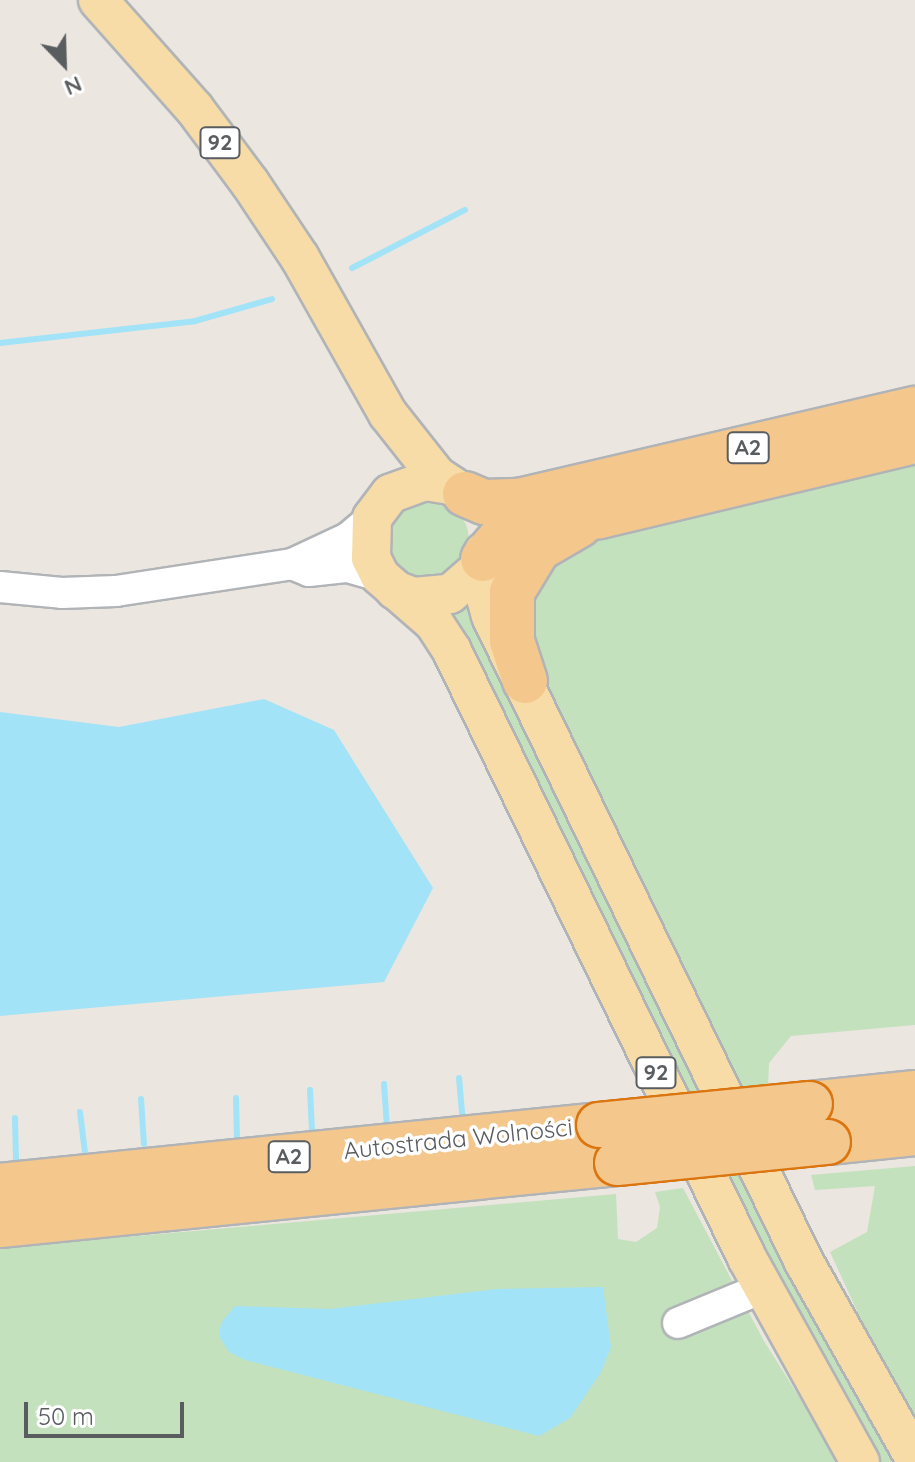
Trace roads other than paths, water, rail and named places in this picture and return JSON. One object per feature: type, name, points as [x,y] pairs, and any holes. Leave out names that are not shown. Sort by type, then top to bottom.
[{"type":"highway","name":"A2","points":[[457,490],[484,502],[519,501],[915,409]]},
{"type":"highway","name":"A2","points":[[480,564],[499,540],[521,528],[600,516],[915,441]]},
{"type":"highway","name":"A2","points":[[525,681],[510,621],[519,575],[544,544],[600,516]]},
{"type":"highway","name":"Autostrada Wolności","points":[[819,1123],[915,1093]]},
{"type":"highway","name":"Autostrada Wolności","points":[[0,1186],[608,1144],[819,1123],[915,1133]]},
{"type":"highway","name":"Autostrada Wolności","points":[[0,1225],[608,1144]]},
{"type":"main road","name":"92","points":[[98,0],[194,108],[250,183],[307,268],[388,414],[484,524],[480,564],[491,616],[803,1260],[915,1459]]},
{"type":"main road","name":"92","points":[[388,414],[396,473],[368,538],[388,583],[434,623],[452,651],[763,1288],[860,1462]]},
{"type":"main road","points":[[381,506],[425,481],[457,490]]},
{"type":"main road","points":[[388,583],[413,597],[450,594],[480,564]]},
{"type":"street","points":[[0,587],[116,591],[292,564],[348,538],[381,506]]},
{"type":"street","points":[[292,564],[309,571],[348,567],[388,583]]},
{"type":"street","points":[[678,1323],[763,1288]]},
{"type":"water","points":[[264,699],[334,730],[433,888],[384,982],[0,1016],[0,712],[119,727]]},
{"type":"water","points":[[603,1287],[611,1347],[601,1372],[570,1418],[539,1436],[245,1360],[229,1352],[219,1336],[221,1323],[235,1306],[330,1309],[497,1289]]},
{"type":"waterway","points":[[352,268],[465,210]]},
{"type":"waterway","points":[[0,343],[195,321],[272,299]]},
{"type":"waterway","points":[[459,1078],[462,1115]]},
{"type":"waterway","points":[[384,1084],[387,1123]]},
{"type":"waterway","points":[[310,1090],[312,1131]]},
{"type":"waterway","points":[[236,1098],[237,1138]]},
{"type":"waterway","points":[[141,1099],[144,1144]]},
{"type":"waterway","points":[[80,1112],[85,1151]]},
{"type":"waterway","points":[[15,1118],[16,1160]]}]
